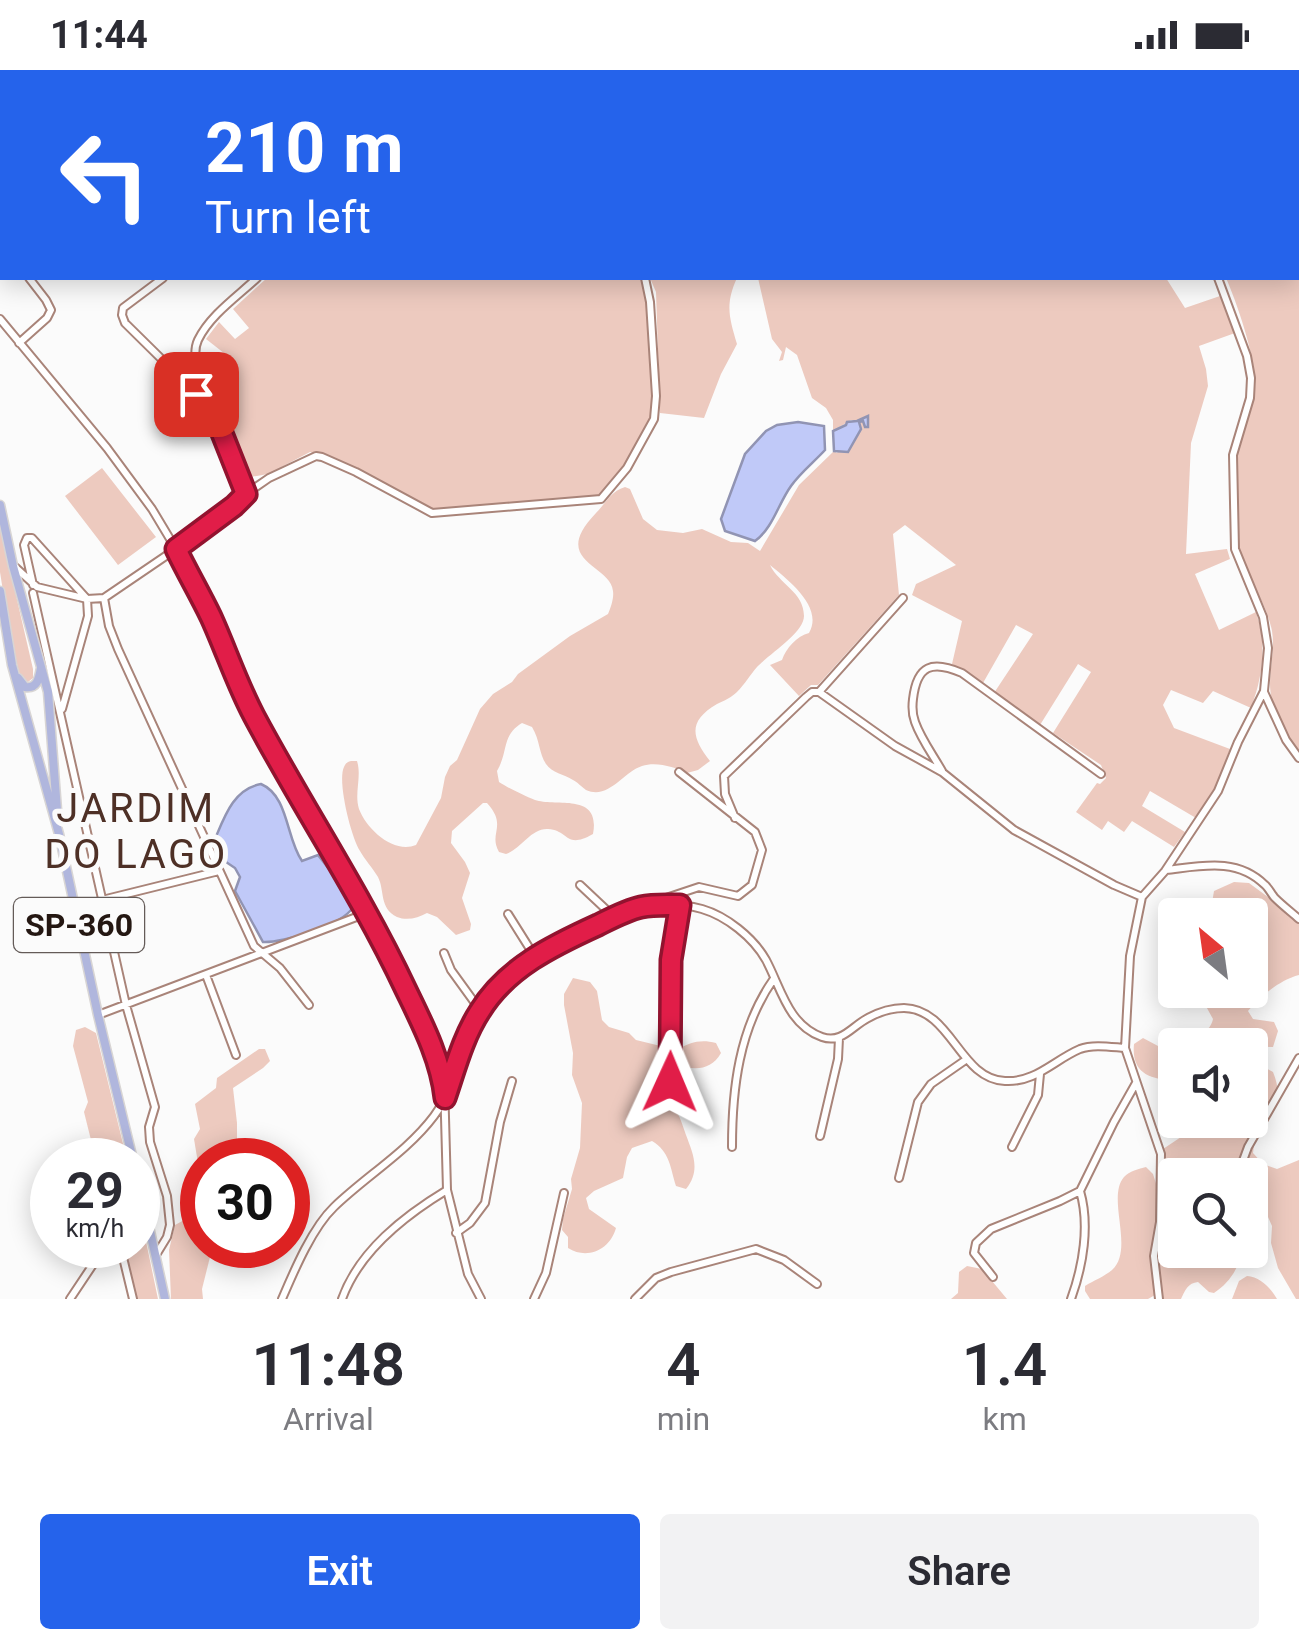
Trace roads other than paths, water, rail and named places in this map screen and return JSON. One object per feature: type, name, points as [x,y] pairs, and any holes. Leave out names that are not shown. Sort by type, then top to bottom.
[{"type":"main road","name":"SP-360","points":[[0,504],[52,716],[59,834]]},
{"type":"main road","name":"SP-360","points":[[0,590],[12,665],[59,834],[128,1138]]},
{"type":"main road","points":[[12,665],[20,684],[28,688],[37,684],[42,664]]},
{"type":"main road","points":[[159,1268],[165,1299]]},
{"type":"street","points":[[18,343],[51,310],[31,280]]},
{"type":"street","points":[[160,280],[128,302],[123,308],[124,323],[210,403]]},
{"type":"street","points":[[246,494],[210,403],[195,350],[205,330],[255,280]]},
{"type":"street","points":[[14,566],[34,588],[87,599],[104,598],[269,478],[316,456],[356,472],[432,513],[601,500],[627,468],[654,419],[656,396],[645,280]]},
{"type":"street","points":[[1159,1299],[1154,1256],[1160,1222],[1161,1154],[1125,1048],[1130,956],[1142,897],[1218,791],[1264,691],[1268,648],[1266,628],[1238,561],[1233,536],[1233,454],[1250,398],[1251,378],[1248,356],[1219,280]]},
{"type":"street","points":[[0,320],[107,448],[152,509],[212,619],[252,714],[390,957],[434,1050],[444,1081],[447,1190],[468,1274],[480,1299]]},
{"type":"street","points":[[183,380],[196,359]]},
{"type":"street","points":[[61,712],[88,616],[87,599],[32,538],[27,538],[24,545],[102,900],[155,1107],[150,1138]]},
{"type":"street","points":[[28,616],[34,588]]},
{"type":"street","points":[[104,598],[118,649],[254,946],[280,968],[309,1006]]},
{"type":"street","points":[[820,692],[902,598]]},
{"type":"street","points":[[942,772],[916,725],[912,708],[915,682],[932,666],[940,665],[962,673],[1101,774]]},
{"type":"street","points":[[1264,691],[1286,740],[1299,758]]},
{"type":"street","points":[[735,818],[725,794],[724,776],[806,697],[820,692],[862,724],[942,772],[1014,830],[1142,897]]},
{"type":"street","points":[[282,1299],[326,1216],[412,1140],[436,1113],[480,1010],[502,983],[536,956],[638,907],[699,888],[738,896],[752,884],[762,850],[755,832],[679,772]]},
{"type":"street","points":[[1165,870],[1224,864],[1236,867],[1266,885],[1276,900],[1299,919]]},
{"type":"street","points":[[102,900],[218,872]]},
{"type":"street","points":[[580,885],[614,917]]},
{"type":"street","points":[[638,907],[680,905],[722,918],[766,960],[784,1002],[806,1029],[817,1036],[839,1038],[884,1012],[914,1009],[938,1024],[967,1060],[1004,1082],[1040,1074],[1084,1047],[1125,1048]]},
{"type":"street","points":[[670,1082],[671,960],[680,905]]},
{"type":"street","points":[[98,1015],[367,913]]},
{"type":"street","points":[[508,914],[536,956]]},
{"type":"street","points":[[444,953],[451,970],[480,1010]]},
{"type":"street","points":[[206,975],[236,1055]]},
{"type":"street","points":[[732,1147],[732,1110],[742,1046],[760,998],[774,979]]},
{"type":"street","points":[[820,1136],[838,1060],[839,1038]]},
{"type":"street","points":[[1244,1158],[1299,1058]]},
{"type":"street","points":[[899,1178],[918,1102],[932,1084],[967,1060]]},
{"type":"street","points":[[1012,1146],[1038,1095],[1040,1074]]},
{"type":"street","points":[[456,1234],[485,1203],[512,1081]]},
{"type":"street","points":[[993,1278],[974,1253],[976,1243],[992,1228],[1060,1202],[1080,1190],[1137,1082]]},
{"type":"street","points":[[160,1176],[170,1225],[160,1248]]},
{"type":"street","points":[[342,1299],[373,1246],[447,1190]]},
{"type":"street","points":[[1071,1299],[1083,1254],[1085,1208],[1080,1190]]},
{"type":"street","points":[[534,1299],[546,1273],[564,1193]]},
{"type":"street","points":[[635,1299],[656,1278],[756,1250],[784,1260],[817,1284]]},
{"type":"street","points":[[70,1299],[91,1268]]},
{"type":"street","points":[[126,1268],[133,1299]]},
{"type":"water","points":[[868,416],[868,427],[859,422],[861,429],[848,452],[834,451],[833,431]]},
{"type":"water","points":[[798,422],[824,426],[825,450],[795,481],[755,541],[725,531],[721,519],[745,454],[766,431]]},
{"type":"water","points":[[261,784],[277,798],[302,861],[318,855],[347,892],[353,907],[338,920],[312,932],[263,942],[235,891],[240,877],[226,862],[215,839],[237,797]]},
{"type":"district","name":"JARDIM DO LAGO","points":[[136,831]]}]
